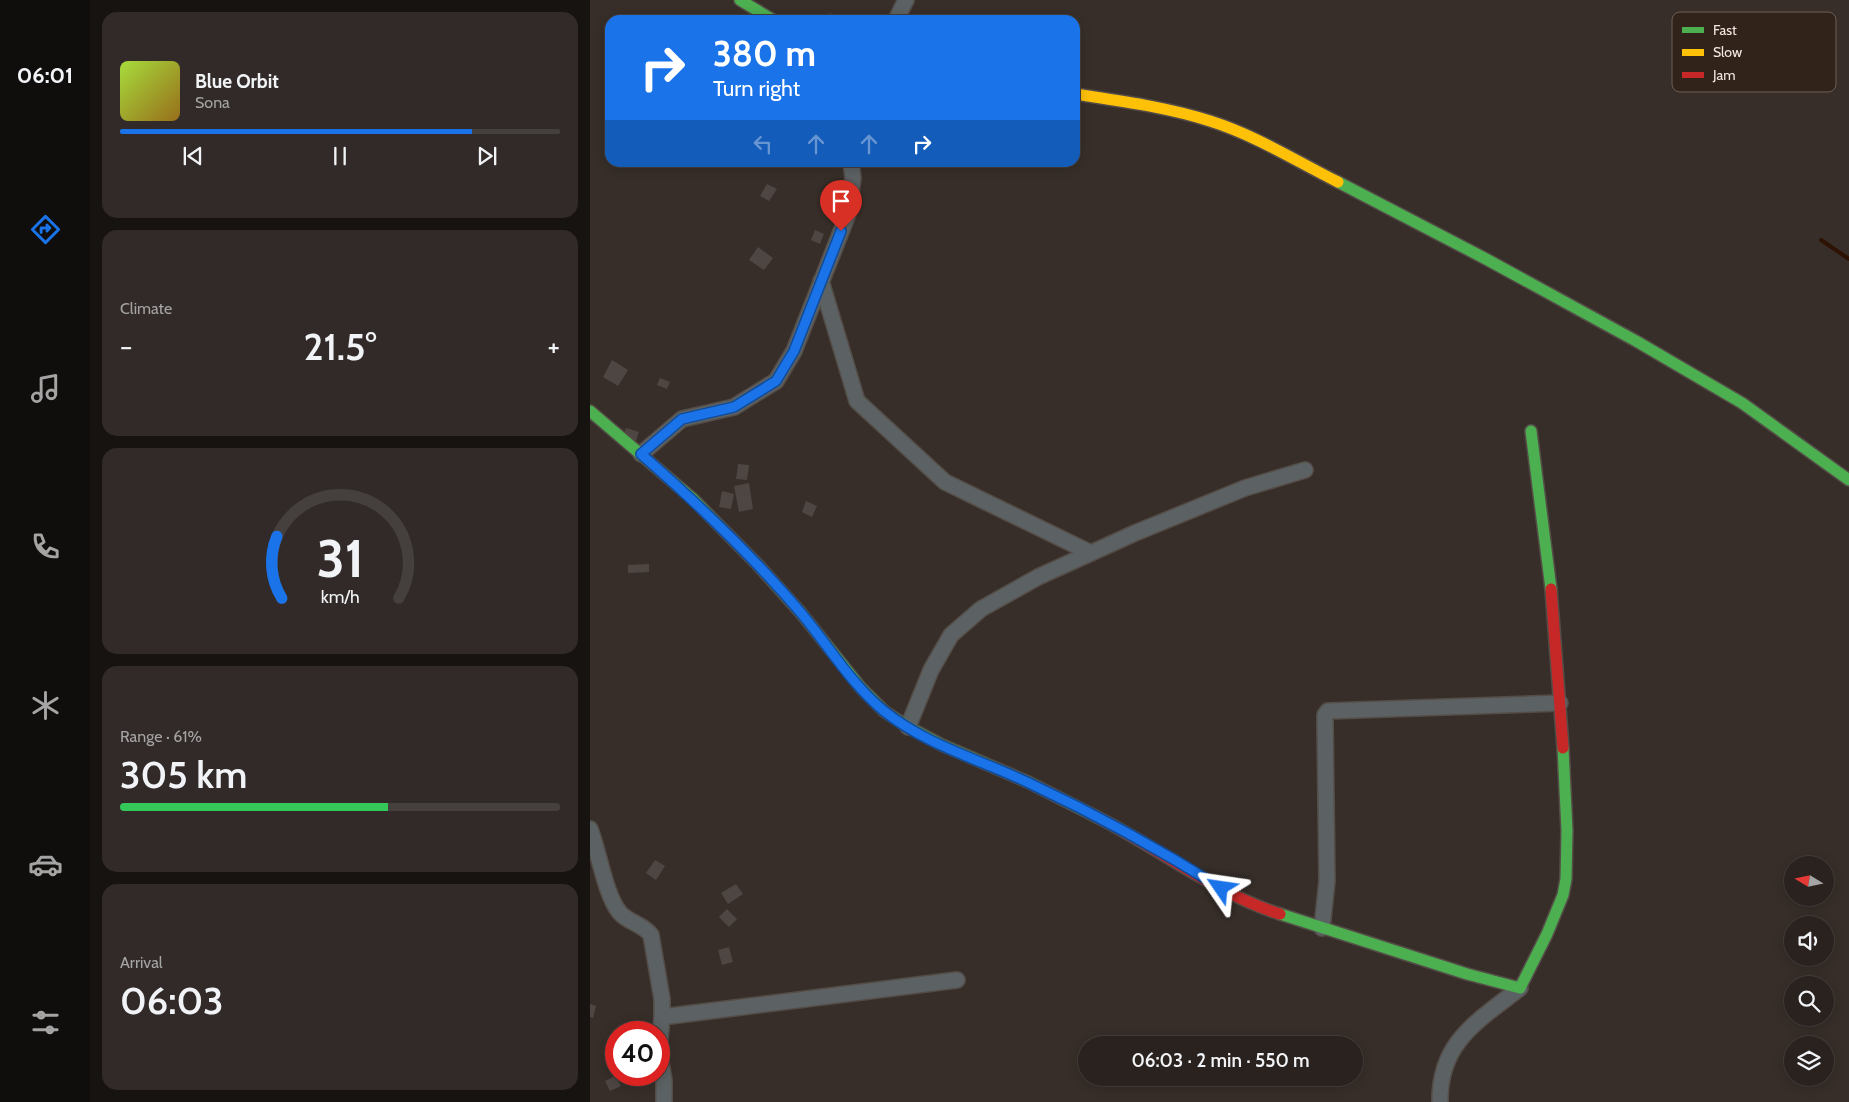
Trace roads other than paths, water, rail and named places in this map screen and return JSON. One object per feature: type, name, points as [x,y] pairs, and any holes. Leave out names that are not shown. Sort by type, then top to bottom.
[{"type":"street","points":[[740,0],[765,15]]},
{"type":"street","points":[[898,15],[906,0]]},
{"type":"street","points":[[1080,95],[1173,110],[1212,121],[1248,136],[1478,254],[1636,341],[1742,403],[1849,480]]},
{"type":"street","points":[[641,454],[682,419],[734,407],[776,381],[794,351],[848,214],[853,178],[852,167]]},
{"type":"street","points":[[821,281],[856,401],[944,482],[1091,553]]},
{"type":"street","points":[[590,411],[693,499],[758,565],[801,613],[861,688],[884,711],[908,727],[942,745],[1028,782],[1129,833],[1234,896],[1256,906],[1467,974],[1520,988]]},
{"type":"street","points":[[1440,1102],[1440,1088],[1444,1067],[1456,1043],[1474,1023],[1520,988],[1556,914],[1566,879],[1567,831],[1552,595],[1531,431]]},
{"type":"street","points":[[908,727],[931,670],[951,635],[982,609],[1038,577],[1091,553],[1245,488],[1305,470]]},
{"type":"street","points":[[1322,928],[1327,881],[1326,713],[1335,709],[1560,703]]},
{"type":"street","points":[[590,829],[601,869],[619,912],[628,920],[646,928],[651,935],[658,973],[662,1017],[659,1051],[664,1080],[664,1102]]},
{"type":"street","points":[[662,1017],[957,980]]},
{"type":"waterway","points":[[1821,240],[1849,259]]}]
